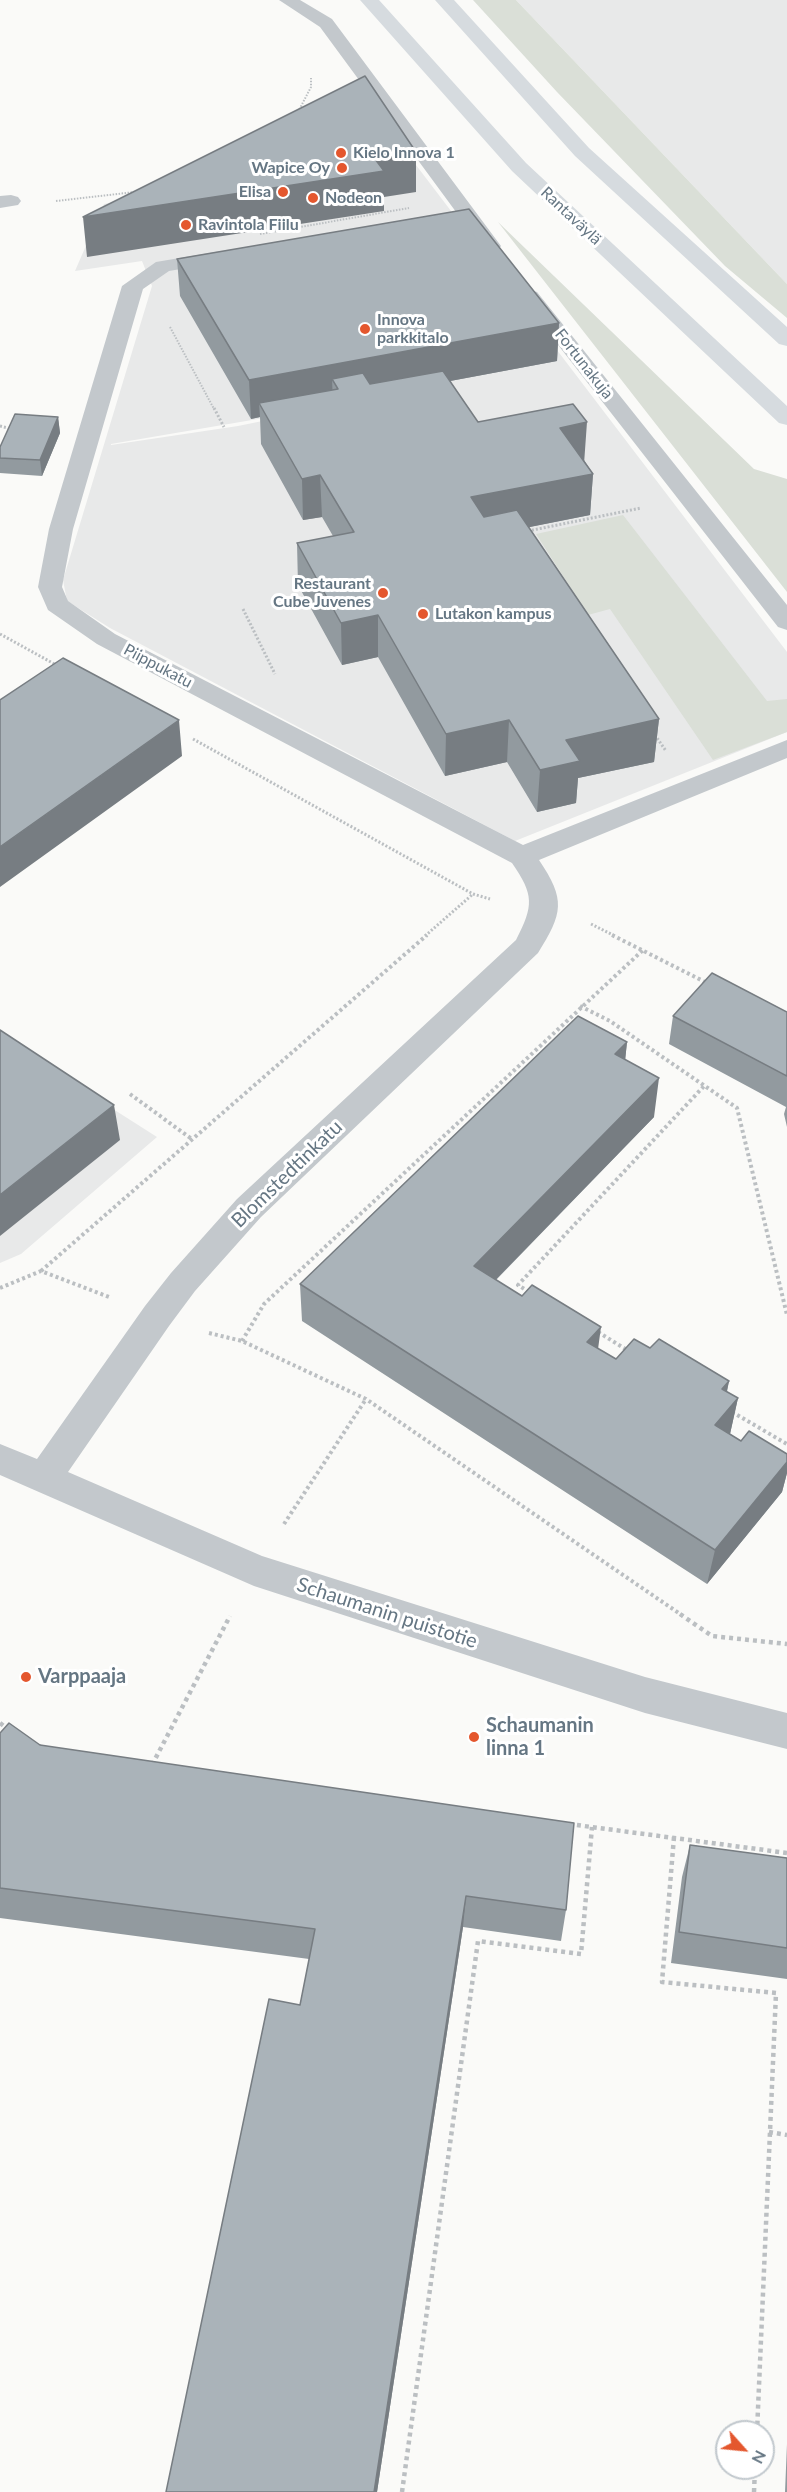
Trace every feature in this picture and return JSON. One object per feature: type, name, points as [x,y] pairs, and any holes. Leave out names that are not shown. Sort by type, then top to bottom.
[{"type":"highway","name":"Rantaväylä","points":[[369,0],[519,167],[787,417]]},
{"type":"highway","points":[[444,0],[582,152],[787,339]]},
{"type":"street","points":[[288,0],[326,23],[505,264]]},
{"type":"street","points":[[445,221],[463,208]]},
{"type":"street","points":[[163,266],[250,244]]},
{"type":"street","name":"Piippukatu","points":[[163,266],[134,286],[61,529],[50,587],[57,605],[106,639],[522,856],[545,890]]},
{"type":"street","name":"Fortunakuja","points":[[520,283],[787,622]]},
{"type":"street","points":[[522,856],[787,748]]},
{"type":"street","name":"Blomstedtinkatu","points":[[43,1479],[157,1316],[183,1282],[249,1208],[528,946],[544,915],[545,890]]},
{"type":"street","name":"Schaumanin puistotie","points":[[0,1459],[254,1570],[645,1695],[787,1731]]},
{"type":"path","points":[[292,118],[300,111],[311,87],[311,76]]},
{"type":"path","points":[[5,202],[75,200],[142,190]]},
{"type":"path","points":[[250,244],[463,208]]},
{"type":"path","points":[[163,266],[170,280],[159,308],[224,427]]},
{"type":"path","points":[[0,426],[8,428]]},
{"type":"path","points":[[519,533],[689,499]]},
{"type":"path","points":[[243,609],[279,683]]},
{"type":"path","points":[[651,729],[671,758]]},
{"type":"path","points":[[0,1288],[41,1271],[473,894]]},
{"type":"path","points":[[242,1341],[264,1304],[580,1006],[643,950]]},
{"type":"path","points":[[580,1006],[610,1021],[737,1108],[787,1315]]},
{"type":"path","points":[[538,1297],[518,1285],[705,1085]]},
{"type":"path","points":[[130,1094],[193,1140]]},
{"type":"path","points":[[41,1271],[157,1316],[242,1341],[366,1399],[712,1636],[787,1644]]},
{"type":"path","points":[[588,1326],[637,1356]]},
{"type":"path","points":[[727,1409],[787,1444]]},
{"type":"path","points":[[0,1723],[16,1736]]},
{"type":"path","points":[[140,1764],[163,1767]]},
{"type":"path","points":[[557,1822],[787,1853]]},
{"type":"path","points":[[402,2492],[478,1941],[581,1954],[591,1827]]},
{"type":"path","points":[[674,1837],[662,1982],[776,1993],[757,2420]]},
{"type":"path","points":[[769,2132],[787,2135]]},
{"type":"shaded area","points":[[473,0],[516,0],[787,284],[787,318],[725,266],[557,92]]},
{"type":"shaded area","points":[[516,0],[787,0],[787,284]]},
{"type":"shaded area","name":"Lutakon kampus","points":[[368,102],[787,652],[787,732],[515,841],[110,628],[67,601],[63,580],[152,286],[142,261],[75,271],[104,204],[140,197]],"holes":[[[346,404],[238,426],[111,445]]]},
{"type":"shaded area","points":[[498,222],[754,469],[787,479],[787,592]]},
{"type":"shaded area","points":[[623,515],[767,701],[787,699],[787,732],[713,760],[610,609],[588,615],[536,534]]},
{"type":"shaded area","points":[[0,1037],[157,1137],[21,1254],[0,1263]]},
{"type":"building","points":[[365,76],[416,152],[375,159],[384,171],[83,217]]},
{"type":"building","name":"Innova parkkitalo","points":[[469,209],[559,323],[249,380],[177,259]]},
{"type":"building","points":[[443,371],[478,422],[573,404],[587,422],[560,428],[593,474],[471,497],[484,517],[517,510],[659,719],[566,740],[580,761],[540,770],[509,720],[446,734],[378,615],[341,623],[297,543],[354,532],[320,475],[302,479],[259,403],[338,389],[332,379],[363,373],[370,384]]},
{"type":"building","points":[[15,414],[58,417],[40,460],[0,458],[0,447]]},
{"type":"building","points":[[63,658],[179,720],[0,847],[0,700]]},
{"type":"building","points":[[712,973],[787,1012],[787,1076],[673,1016]]},
{"type":"building","points":[[578,1016],[627,1042],[615,1054],[659,1078],[474,1266],[522,1296],[532,1285],[601,1327],[587,1342],[616,1359],[634,1339],[650,1348],[659,1339],[729,1381],[722,1389],[738,1398],[715,1425],[741,1441],[749,1431],[787,1454],[787,1462],[715,1550],[300,1284]]},
{"type":"building","points":[[0,1030],[114,1105],[0,1195]]},
{"type":"building","points":[[9,1723],[40,1745],[574,1823],[566,1910],[466,1896],[374,2492],[166,2492],[269,1999],[300,2005],[315,1929],[0,1888],[0,1733]]},
{"type":"building","points":[[690,1845],[787,1858],[787,1948],[679,1932]]},
{"type":"place","name":"Kielo Innova 1","points":[[341,153]]},
{"type":"place","name":"Wapice Oy","points":[[342,168]]},
{"type":"place","name":"Elisa","points":[[283,192]]},
{"type":"place","name":"Nodeon","points":[[313,198]]},
{"type":"place","name":"Ravintola Fiilu","points":[[186,225]]},
{"type":"place","name":"Innova parkkitalo","points":[[365,329]]},
{"type":"place","name":"Restaurant Cube Juvenes","points":[[383,593]]},
{"type":"place","name":"Lutakon kampus","points":[[423,614]]},
{"type":"place","name":"Varppaaja","points":[[26,1677]]},
{"type":"place","name":"Schaumanin linna 1","points":[[474,1737]]}]
